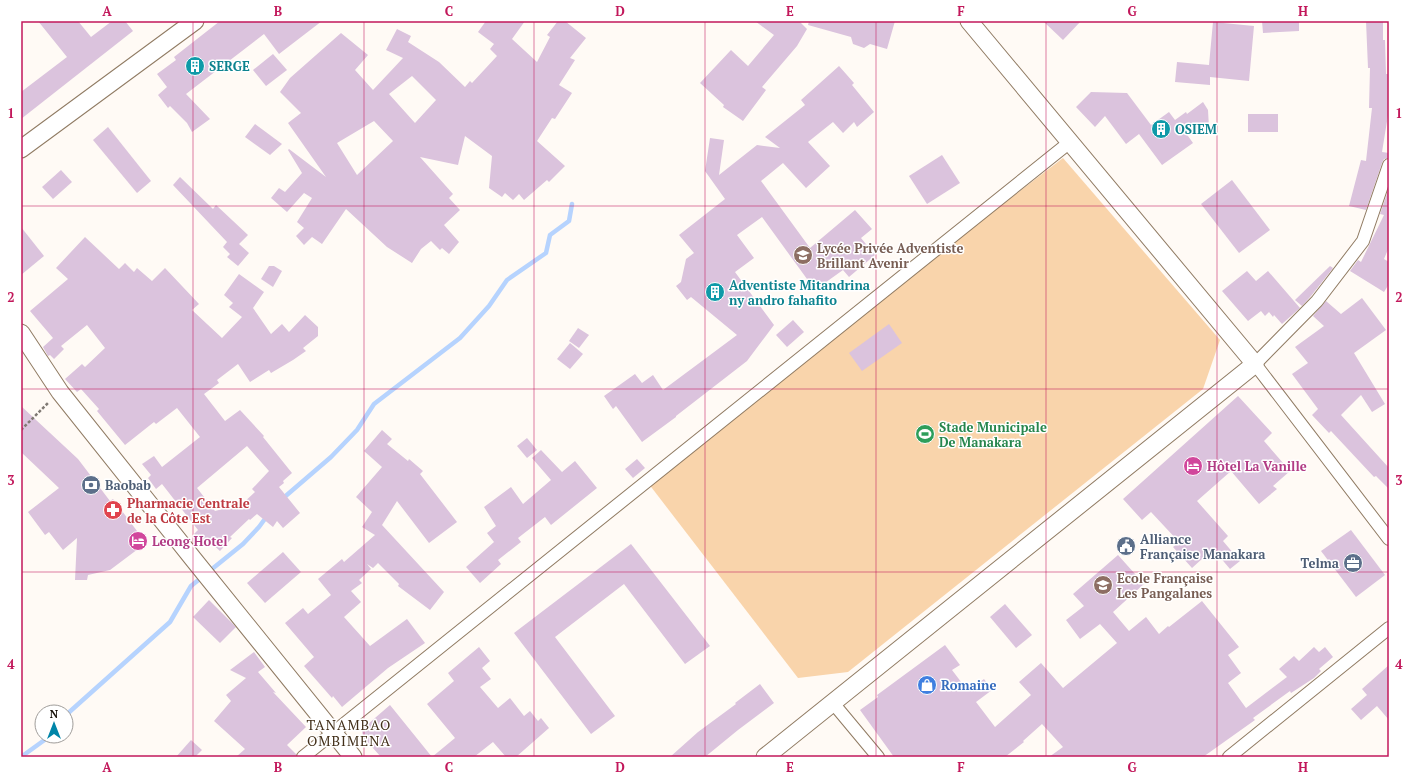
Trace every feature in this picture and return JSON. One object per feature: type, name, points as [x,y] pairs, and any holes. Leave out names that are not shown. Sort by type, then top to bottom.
[{"type":"main road","points":[[21,149],[195,21]]},
{"type":"main road","points":[[765,757],[1255,364],[969,21]]},
{"type":"main road","points":[[21,332],[60,392],[353,757]]},
{"type":"street","points":[[303,757],[1070,142]]},
{"type":"street","points":[[1389,165],[1363,241],[1317,301],[1255,364],[1389,539]]},
{"type":"street","points":[[1228,757],[1389,628]]},
{"type":"street","points":[[833,703],[878,757]]},
{"type":"path","points":[[21,430],[60,392]]},
{"type":"shaded area","name":"Stade Municipale De Manakara","points":[[1063,158],[1220,340],[1203,389],[848,672],[798,678],[645,479]]},
{"type":"building","points":[[38,21],[78,21],[91,37],[112,21],[125,21],[133,31],[21,119],[21,92],[67,57]]},
{"type":"building","points":[[220,21],[322,21],[279,54],[264,34],[186,94],[210,119],[192,132],[187,123],[170,106],[168,108],[158,95],[167,87],[157,74],[176,60],[174,57]]},
{"type":"building","points":[[486,21],[525,21],[512,39],[537,62],[550,37],[547,35],[558,21],[565,21],[586,38],[570,58],[575,60],[559,85],[572,93],[555,119],[552,118],[537,141],[565,166],[549,182],[547,180],[524,200],[519,194],[513,200],[505,193],[502,197],[489,188],[492,156],[465,136],[458,165],[420,157],[453,194],[449,198],[460,210],[444,225],[459,242],[449,254],[442,248],[440,250],[431,241],[421,249],[412,263],[387,247],[346,209],[322,244],[312,237],[304,245],[296,236],[304,228],[297,222],[312,198],[304,193],[287,212],[271,198],[279,188],[285,192],[302,173],[288,150],[289,149],[326,177],[288,123],[301,113],[280,92],[290,78],[341,33],[368,55],[355,70],[373,90],[403,58],[386,50],[397,29],[411,36],[408,42],[439,62],[465,87],[470,81],[472,83],[497,56],[490,49],[494,44],[478,32]],"holes":[[[412,76],[436,100],[415,123],[389,94]],[[374,121],[393,141],[357,175],[337,143]]]},
{"type":"building","points":[[755,21],[799,21],[807,29],[797,46],[762,87],[766,90],[743,121],[723,107],[724,105],[700,83],[731,50],[748,66],[774,35]]},
{"type":"building","points":[[809,21],[895,21],[887,49],[870,44],[864,48],[853,44],[851,37],[808,25]]},
{"type":"building","points":[[1043,21],[1081,21],[1063,40]]},
{"type":"building","points":[[1262,21],[1299,21],[1299,31],[1263,33]]},
{"type":"building","points":[[1366,21],[1383,21],[1386,74],[1389,74],[1389,109],[1382,152],[1389,153],[1389,158],[1384,159],[1382,163],[1366,210],[1349,206],[1361,160],[1366,161],[1372,108],[1369,108],[1370,68],[1368,68]]},
{"type":"building","points":[[1213,22],[1254,26],[1249,81],[1210,77],[1210,85],[1175,82],[1177,62],[1209,65]]},
{"type":"building","points":[[273,54],[287,70],[266,86],[253,70]]},
{"type":"building","points":[[839,66],[854,83],[852,85],[874,112],[857,127],[854,122],[843,133],[833,122],[808,142],[830,166],[806,188],[783,163],[761,181],[810,248],[855,210],[872,229],[861,238],[875,255],[849,277],[843,270],[815,290],[762,217],[737,235],[754,258],[735,272],[774,325],[747,361],[642,442],[616,406],[613,409],[604,396],[635,374],[642,383],[653,375],[663,390],[737,335],[691,297],[687,300],[676,286],[681,282],[686,259],[694,253],[679,235],[725,199],[705,171],[710,138],[724,140],[719,175],[757,145],[780,148],[765,137],[805,105],[801,100]]},
{"type":"building","name":"OSIEM","points":[[1091,92],[1127,93],[1151,125],[1169,112],[1175,120],[1186,112],[1187,114],[1203,102],[1208,110],[1209,128],[1183,129],[1193,143],[1162,165],[1139,134],[1126,144],[1105,116],[1095,127],[1076,107]]},
{"type":"building","points":[[1248,114],[1278,114],[1278,132],[1248,132]]},
{"type":"building","points":[[255,124],[282,144],[270,155],[245,137]]},
{"type":"building","points":[[108,127],[151,181],[137,193],[93,140]]},
{"type":"building","points":[[942,155],[960,183],[927,204],[909,176]]},
{"type":"building","points":[[61,170],[72,182],[53,199],[42,187]]},
{"type":"building","points":[[180,177],[213,209],[216,205],[248,235],[239,244],[249,253],[238,266],[227,257],[230,254],[223,247],[227,242],[173,185]]},
{"type":"building","points":[[1232,180],[1270,230],[1239,253],[1201,204]]},
{"type":"building","points":[[1389,188],[1389,247],[1384,259],[1389,262],[1389,284],[1384,292],[1350,271],[1358,260],[1361,262],[1384,215],[1380,214]]},
{"type":"building","points":[[21,227],[44,256],[21,275]]},
{"type":"building","points":[[85,237],[119,269],[125,263],[134,272],[137,268],[152,281],[165,268],[199,304],[192,310],[222,338],[242,317],[229,307],[233,303],[224,295],[239,274],[264,292],[253,308],[271,334],[282,324],[289,332],[305,315],[318,327],[318,336],[303,348],[306,351],[271,373],[269,370],[250,382],[238,364],[217,380],[219,383],[204,394],[225,421],[240,410],[264,436],[263,437],[292,473],[279,487],[300,513],[283,528],[277,521],[273,527],[257,514],[250,520],[249,519],[230,537],[232,538],[220,551],[208,540],[204,544],[194,534],[198,530],[162,484],[156,489],[148,478],[151,475],[142,464],[154,456],[162,467],[200,437],[177,408],[156,424],[154,422],[125,445],[97,411],[99,409],[81,389],[77,392],[65,379],[82,364],[85,367],[105,348],[87,325],[61,346],[64,349],[54,359],[50,355],[48,356],[43,347],[53,338],[30,311],[68,279],[56,268]],"holes":[[[247,446],[269,471],[252,489],[255,492],[242,504],[215,511],[197,488]]]},
{"type":"building","points":[[269,266],[274,266],[282,271],[273,287],[261,279]]},
{"type":"building","points":[[1330,266],[1333,268],[1302,306],[1295,300]]},
{"type":"building","points":[[1247,271],[1256,281],[1268,271],[1300,308],[1282,324],[1274,315],[1273,317],[1269,312],[1265,316],[1261,311],[1248,321],[1222,291]]},
{"type":"building","points":[[1362,298],[1386,330],[1354,353],[1385,404],[1372,412],[1361,395],[1341,415],[1389,468],[1389,489],[1376,476],[1374,477],[1331,431],[1329,433],[1312,415],[1318,409],[1292,374],[1308,363],[1295,347],[1324,326],[1313,316],[1326,301],[1341,314]]},
{"type":"building","points":[[793,320],[804,332],[787,347],[776,335]]},
{"type":"building","points":[[889,324],[902,343],[862,371],[849,353]]},
{"type":"building","points":[[578,328],[589,335],[579,348],[569,341]]},
{"type":"building","points":[[570,343],[583,354],[570,369],[557,359]]},
{"type":"building","points":[[1238,396],[1272,433],[1264,441],[1290,471],[1273,486],[1277,489],[1259,504],[1231,471],[1197,501],[1228,536],[1223,541],[1240,561],[1230,569],[1213,549],[1192,568],[1173,547],[1179,542],[1151,512],[1142,520],[1123,499]]},
{"type":"building","points":[[21,406],[78,459],[110,501],[113,499],[146,543],[110,570],[88,575],[87,580],[75,580],[77,538],[63,550],[49,532],[45,535],[28,512],[59,488],[21,452]]},
{"type":"building","points":[[382,430],[392,439],[387,444],[408,461],[409,459],[423,471],[420,474],[457,522],[429,543],[397,501],[382,525],[444,592],[430,610],[398,586],[399,584],[378,563],[373,568],[367,564],[371,569],[359,580],[362,583],[351,591],[361,602],[344,617],[370,646],[407,619],[425,643],[388,668],[342,707],[333,696],[332,698],[304,666],[314,657],[285,623],[303,608],[308,614],[331,595],[318,579],[342,559],[344,562],[375,535],[362,527],[372,512],[356,497],[382,467],[364,451]]},
{"type":"building","points":[[527,438],[537,450],[527,458],[517,446]]},
{"type":"building","points":[[541,450],[562,472],[575,461],[597,488],[551,525],[545,517],[518,538],[521,542],[498,560],[501,564],[480,583],[466,567],[494,542],[487,533],[496,526],[484,507],[511,487],[523,504],[551,480],[532,458]]},
{"type":"building","points":[[637,459],[645,468],[633,478],[625,469]]},
{"type":"building","name":"Telma","points":[[1351,530],[1385,575],[1356,597],[1321,551]]},
{"type":"building","points":[[631,544],[710,646],[685,664],[624,584],[555,637],[615,716],[591,734],[514,633]]},
{"type":"building","points":[[283,552],[301,572],[265,603],[247,583]]},
{"type":"building","points":[[1118,555],[1144,584],[1113,612],[1129,631],[1146,617],[1159,634],[1202,601],[1239,647],[1228,655],[1241,673],[1228,683],[1246,708],[1287,677],[1279,669],[1294,656],[1299,661],[1314,647],[1319,652],[1325,647],[1333,657],[1319,669],[1321,671],[1314,678],[1291,693],[1290,691],[1253,718],[1255,720],[1203,757],[1049,757],[1063,747],[1042,724],[1023,741],[1024,742],[1005,757],[894,757],[860,710],[878,697],[877,695],[945,645],[960,665],[952,670],[968,691],[984,679],[992,690],[976,702],[995,727],[1031,695],[1019,682],[1041,663],[1063,688],[1117,643],[1100,624],[1080,639],[1066,620],[1084,606],[1073,594]]},
{"type":"building","points":[[209,600],[236,627],[220,643],[193,617]]},
{"type":"building","points":[[1005,604],[1032,635],[1016,648],[990,617]]},
{"type":"building","points":[[479,647],[490,661],[482,668],[491,679],[480,687],[498,708],[510,698],[524,716],[530,711],[538,721],[541,718],[549,728],[516,757],[506,757],[493,742],[474,757],[432,757],[455,738],[427,704],[454,681],[448,673]]},
{"type":"building","points":[[254,652],[265,667],[258,672],[276,693],[273,692],[306,727],[287,745],[296,754],[296,757],[236,757],[245,749],[214,721],[231,701],[226,695],[246,678],[230,670]]},
{"type":"building","points":[[1389,665],[1389,720],[1377,706],[1361,720],[1351,709],[1367,695],[1362,689]]},
{"type":"building","points":[[760,684],[774,703],[705,757],[670,757],[698,732]]},
{"type":"building","points":[[390,705],[432,757],[381,757],[363,737],[361,725],[368,724]]},
{"type":"building","points":[[191,740],[202,750],[195,757],[176,757]]},
{"type":"waterway","points":[[281,500],[331,457],[357,430],[374,404],[460,338],[489,306],[507,280],[546,253],[550,235],[569,221],[572,204]]},
{"type":"waterway","points":[[74,708],[170,622],[191,586],[243,544],[267,516]]},
{"type":"waterway","points":[[21,757],[39,744]]},
{"type":"place","name":"SERGE","points":[[195,66]]},
{"type":"place","name":"OSIEM","points":[[1161,129]]},
{"type":"place","name":"Lycée Privée Adventiste Brillant Avenir","points":[[803,255]]},
{"type":"place","name":"Adventiste Mitandrina ny andro fahafito","points":[[715,292]]},
{"type":"place","name":"Stade Municipale De Manakara","points":[[925,434]]},
{"type":"place","name":"Hôtel La Vanille","points":[[1193,466]]},
{"type":"place","name":"Baobab","points":[[91,485]]},
{"type":"place","name":"Pharmacie Centrale de la Côte Est","points":[[113,510]]},
{"type":"place","name":"Leong Hotel","points":[[138,541]]},
{"type":"place","name":"Alliance Française Manakara","points":[[1126,546]]},
{"type":"place","name":"Telma","points":[[1353,563]]},
{"type":"place","name":"Ecole Française Les Pangalanes","points":[[1103,585]]},
{"type":"place","name":"Romaine","points":[[927,685]]},
{"type":"district","name":"TANAMBAO OMBIMENA","points":[[349,734]]}]
